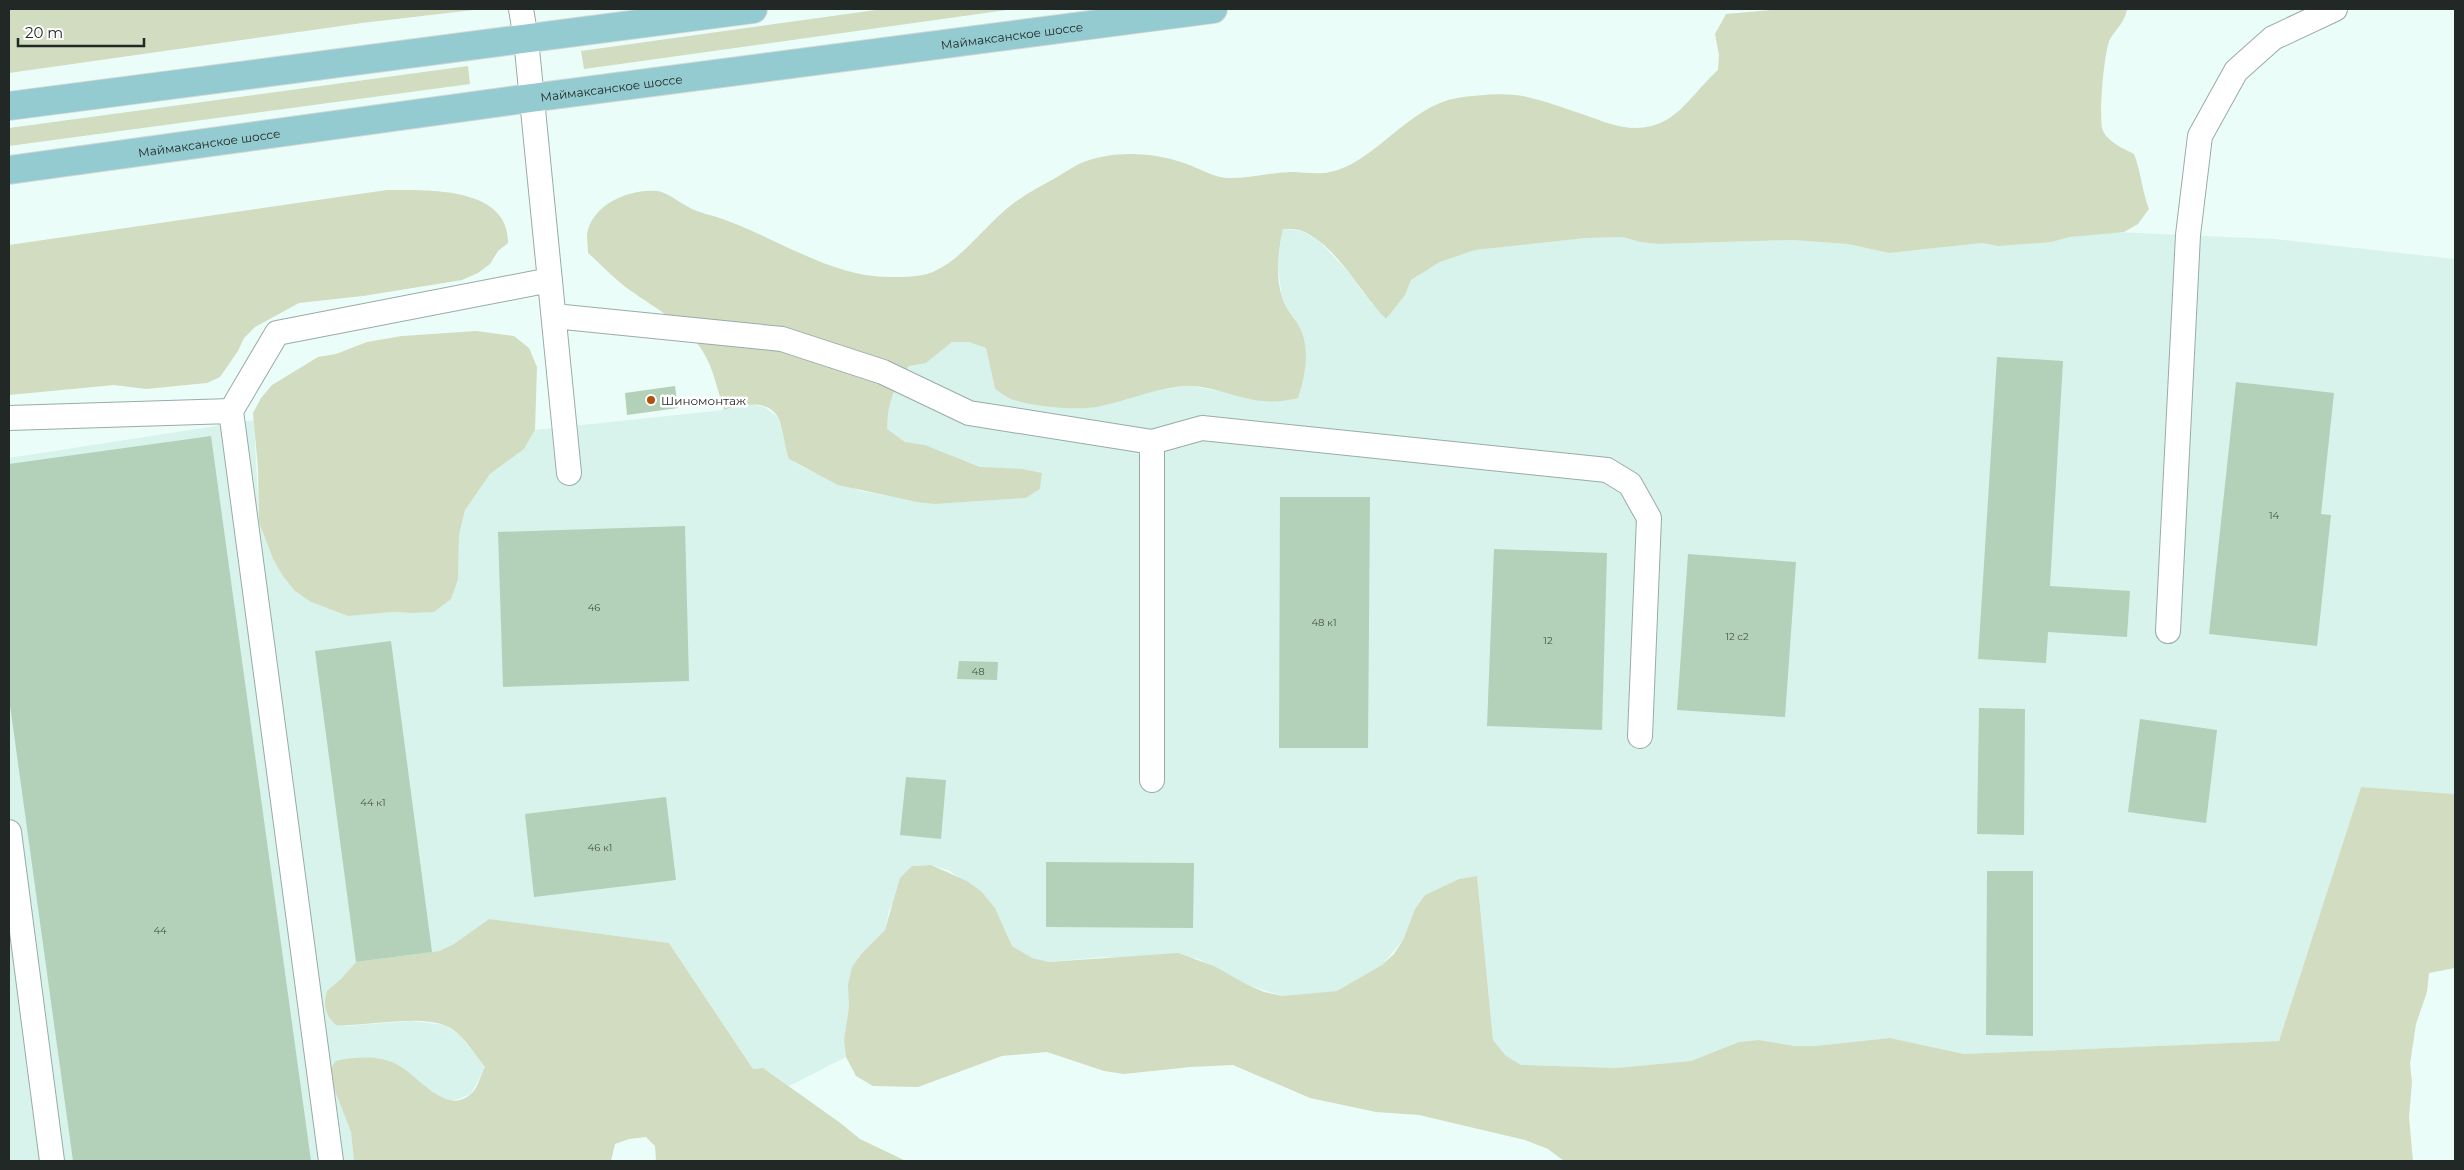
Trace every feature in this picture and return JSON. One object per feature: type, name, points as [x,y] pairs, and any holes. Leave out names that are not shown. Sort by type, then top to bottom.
[{"type":"main road","points":[[9,106],[753,9]]},
{"type":"main road","name":"Маймаксанское шоссе","points":[[9,170],[531,98],[1213,9]]},
{"type":"lane","points":[[521,9],[526,40],[569,473]]},
{"type":"lane","points":[[2168,631],[2188,235],[2200,136],[2236,72],[2273,38],[2336,9]]},
{"type":"lane","points":[[331,1161],[231,411],[277,334],[550,280]]},
{"type":"lane","points":[[554,316],[782,340],[883,372],[969,413],[1152,442],[1202,428],[1607,470],[1630,484],[1649,518],[1640,736]]},
{"type":"lane","points":[[9,418],[231,411]]},
{"type":"lane","points":[[1152,442],[1152,780]]},
{"type":"lane","points":[[9,832],[52,1161]]},
{"type":"shaded area","points":[[9,9],[482,9],[362,23],[9,73]]},
{"type":"shaded area","points":[[883,9],[1014,9],[584,69],[581,51]]},
{"type":"shaded area","points":[[1782,9],[2127,9],[2123,21],[2110,39],[2108,46],[2102,85],[2102,124],[2103,131],[2109,139],[2134,154],[2149,209],[2138,224],[2124,232],[2069,237],[2051,242],[1998,246],[1982,243],[1889,253],[1848,244],[1792,240],[1658,244],[1640,242],[1623,237],[1586,238],[1475,250],[1440,262],[1411,280],[1405,295],[1386,319],[1326,247],[1302,231],[1283,229],[1278,263],[1278,280],[1286,307],[1304,338],[1306,356],[1303,382],[1298,398],[1263,401],[1208,388],[1188,386],[1157,391],[1096,407],[1059,408],[1033,404],[1011,399],[995,389],[986,348],[969,342],[952,342],[926,363],[909,366],[892,396],[888,411],[887,429],[905,442],[925,445],[980,467],[1022,469],[1042,473],[1040,489],[1026,498],[935,504],[838,485],[789,459],[778,417],[773,411],[767,407],[753,404],[724,410],[710,365],[701,348],[685,330],[628,289],[588,253],[587,234],[590,223],[604,206],[625,195],[636,192],[658,191],[692,209],[748,229],[828,265],[870,276],[913,276],[935,271],[954,259],[995,219],[1029,193],[1079,164],[1106,156],[1121,154],[1150,155],[1179,161],[1214,175],[1228,178],[1284,172],[1325,173],[1346,167],[1361,158],[1407,123],[1440,103],[1457,98],[1492,94],[1527,97],[1614,125],[1635,128],[1646,127],[1657,124],[1674,115],[1718,70],[1719,55],[1715,34],[1726,14]]},
{"type":"shaded area","points":[[468,66],[470,84],[9,146],[9,128]]},
{"type":"shaded area","points":[[387,190],[443,192],[463,195],[481,201],[495,211],[505,224],[508,243],[498,251],[490,264],[478,273],[462,280],[363,296],[299,303],[255,327],[244,338],[238,351],[220,377],[207,383],[146,389],[114,385],[9,395],[9,245]]},
{"type":"shaded area","points":[[1997,227],[2275,239],[2455,259],[2455,794],[2361,787],[2279,1041],[1964,1054],[1890,1038],[1815,1046],[1795,1046],[1759,1040],[1739,1042],[1691,1061],[1616,1068],[1521,1065],[1505,1055],[1493,1040],[1477,876],[1459,879],[1425,895],[1415,909],[1403,940],[1382,965],[1338,991],[1282,996],[1246,984],[1197,958],[1103,957],[1049,962],[1031,958],[1012,946],[995,908],[982,892],[948,870],[931,865],[912,866],[889,911],[885,930],[862,953],[848,985],[849,1007],[844,1040],[846,1057],[789,1086],[763,1068],[753,1069],[669,943],[489,919],[454,944],[439,951],[356,962],[327,991],[347,1026],[411,1021],[445,1025],[460,1036],[485,1067],[471,1094],[455,1100],[446,1100],[437,1096],[429,1089],[330,1078],[351,1132],[354,1161],[9,1161],[9,458],[254,420],[259,522],[273,559],[295,591],[311,602],[348,616],[393,612],[434,612],[458,579],[459,535],[465,510],[490,474],[524,449],[535,430],[724,410],[747,403],[764,407],[778,417],[789,459],[804,468],[860,491],[935,504],[1026,498],[1040,489],[1042,473],[980,467],[925,445],[905,442],[887,429],[887,411],[891,394],[909,366],[926,363],[952,342],[969,342],[986,348],[995,389],[1010,398],[1049,406],[1085,408],[1104,406],[1151,391],[1189,386],[1227,392],[1262,401],[1301,330],[1289,314],[1282,297],[1277,261],[1283,229],[1301,231],[1318,240],[1348,272],[1373,305],[1405,295],[1411,280],[1440,262],[1475,250],[1586,238],[1623,237],[1640,242],[1658,244],[1792,240],[1848,244],[1889,253],[1982,243],[1997,246]]},
{"type":"shaded area","points":[[476,331],[514,336],[529,348],[537,367],[535,430],[524,449],[490,474],[465,510],[459,535],[458,579],[451,599],[434,612],[393,612],[348,616],[311,602],[295,591],[283,576],[273,559],[259,522],[258,468],[253,413],[261,398],[272,385],[318,357],[336,354],[367,342],[402,336]]},
{"type":"shaded area","points":[[2361,787],[2455,794],[2455,968],[2429,973],[2427,992],[2416,1024],[2410,1064],[2412,1082],[2409,1117],[2413,1161],[1564,1161],[1548,1149],[1525,1140],[1419,1115],[1376,1112],[1310,1098],[1233,1065],[1190,1067],[1124,1074],[1104,1071],[1047,1052],[1002,1056],[918,1087],[873,1086],[856,1076],[846,1057],[844,1040],[849,1007],[848,985],[852,967],[862,953],[885,930],[900,878],[912,866],[931,865],[967,881],[982,892],[995,908],[1012,946],[1032,958],[1049,962],[1178,953],[1214,966],[1264,992],[1282,996],[1337,991],[1382,965],[1394,954],[1403,940],[1415,909],[1425,895],[1459,879],[1477,876],[1493,1040],[1505,1055],[1521,1065],[1616,1068],[1691,1061],[1739,1042],[1759,1040],[1795,1046],[1815,1046],[1890,1038],[1964,1054],[2279,1041]]},
{"type":"shaded area","points":[[489,919],[669,943],[753,1069],[763,1068],[860,1139],[906,1161],[656,1161],[655,1146],[646,1137],[629,1139],[615,1144],[611,1161],[354,1161],[351,1132],[330,1078],[331,1068],[336,1061],[366,1058],[389,1061],[404,1069],[432,1091],[452,1100],[461,1100],[471,1094],[485,1067],[461,1037],[452,1029],[441,1024],[427,1021],[396,1021],[336,1025],[326,1010],[327,991],[356,962],[439,951],[454,944]]},
{"type":"building","points":[[1997,357],[2063,361],[2050,586],[2130,591],[2127,637],[2048,632],[2046,663],[1978,659]]},
{"type":"building","points":[[2236,382],[2334,393],[2321,514],[2331,515],[2317,646],[2209,634]]},
{"type":"building","name":"Шиномонтаж","points":[[675,386],[678,408],[627,415],[625,393]]},
{"type":"building","points":[[211,436],[311,1161],[73,1161],[9,698],[9,464]]},
{"type":"building","points":[[1280,497],[1370,497],[1368,748],[1279,748]]},
{"type":"building","points":[[685,526],[689,681],[503,687],[498,532]]},
{"type":"building","points":[[1494,549],[1607,553],[1602,730],[1487,726]]},
{"type":"building","points":[[1688,554],[1796,562],[1785,717],[1677,710]]},
{"type":"building","points":[[391,641],[432,952],[356,962],[315,651]]},
{"type":"building","points":[[959,661],[998,662],[997,680],[957,679]]},
{"type":"building","points":[[1979,708],[2025,709],[2024,835],[1977,834]]},
{"type":"building","points":[[2140,719],[2217,730],[2206,823],[2128,812]]},
{"type":"building","points":[[906,777],[946,780],[941,839],[900,835]]},
{"type":"building","points":[[666,797],[676,880],[534,897],[525,814]]},
{"type":"building","points":[[1046,862],[1194,863],[1193,928],[1046,927]]},
{"type":"building","points":[[1987,871],[2033,871],[2033,1036],[1986,1035]]},
{"type":"place","name":"Шиномонтаж","points":[[651,400]]}]
